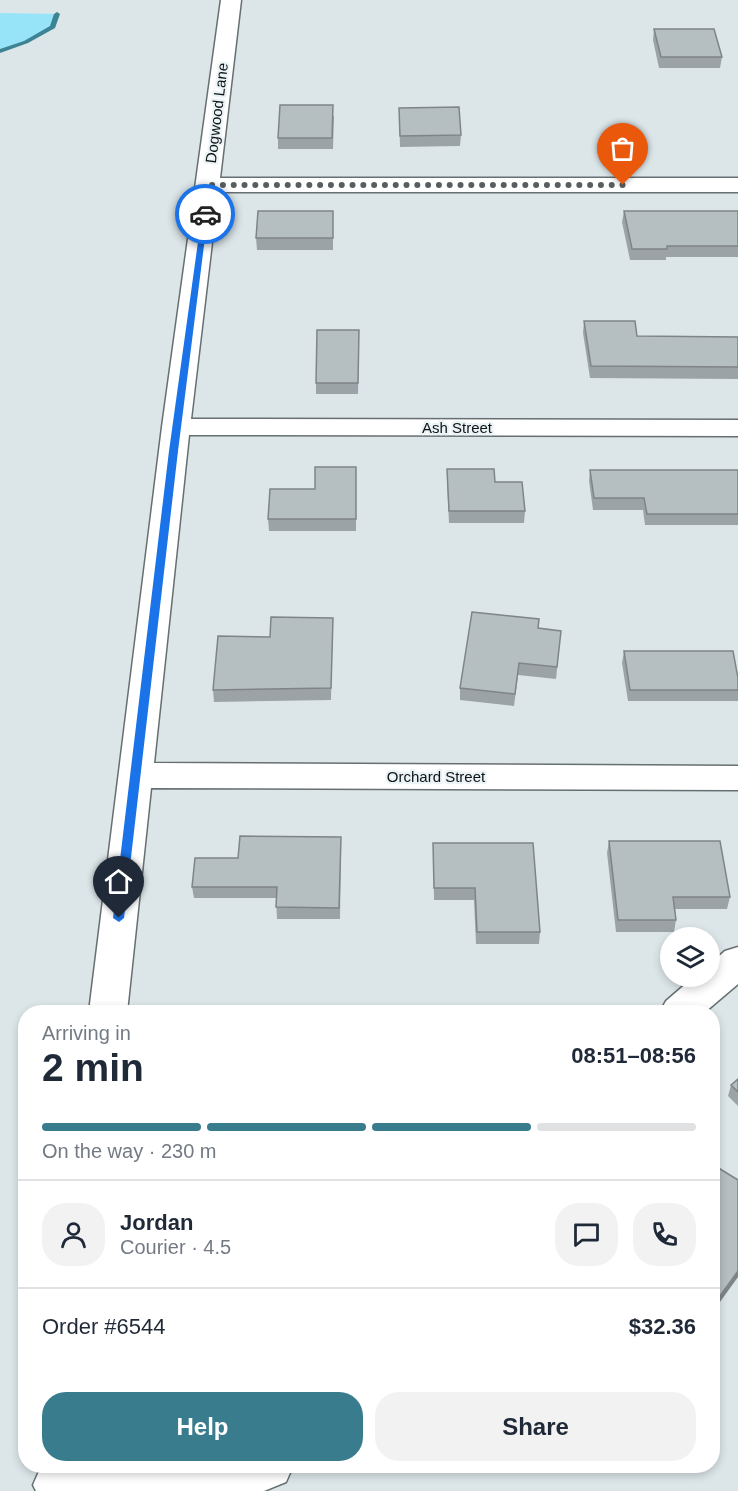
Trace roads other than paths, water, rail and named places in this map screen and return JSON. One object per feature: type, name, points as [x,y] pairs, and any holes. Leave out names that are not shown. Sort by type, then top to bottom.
[{"type":"street","name":"Dogwood Lane","points":[[109,1005],[176,428],[231,0]]},
{"type":"street","points":[[209,185],[738,185]]},
{"type":"street","name":"Ash Street","points":[[176,428],[738,428]]},
{"type":"street","name":"Orchard Street","points":[[134,776],[738,778]]},
{"type":"street","points":[[687,1005],[738,962]]},
{"type":"street","points":[[57,1481],[211,1483],[251,1473]]},
{"type":"waterway","points":[[0,51],[26,42],[53,27],[57,14]]}]
